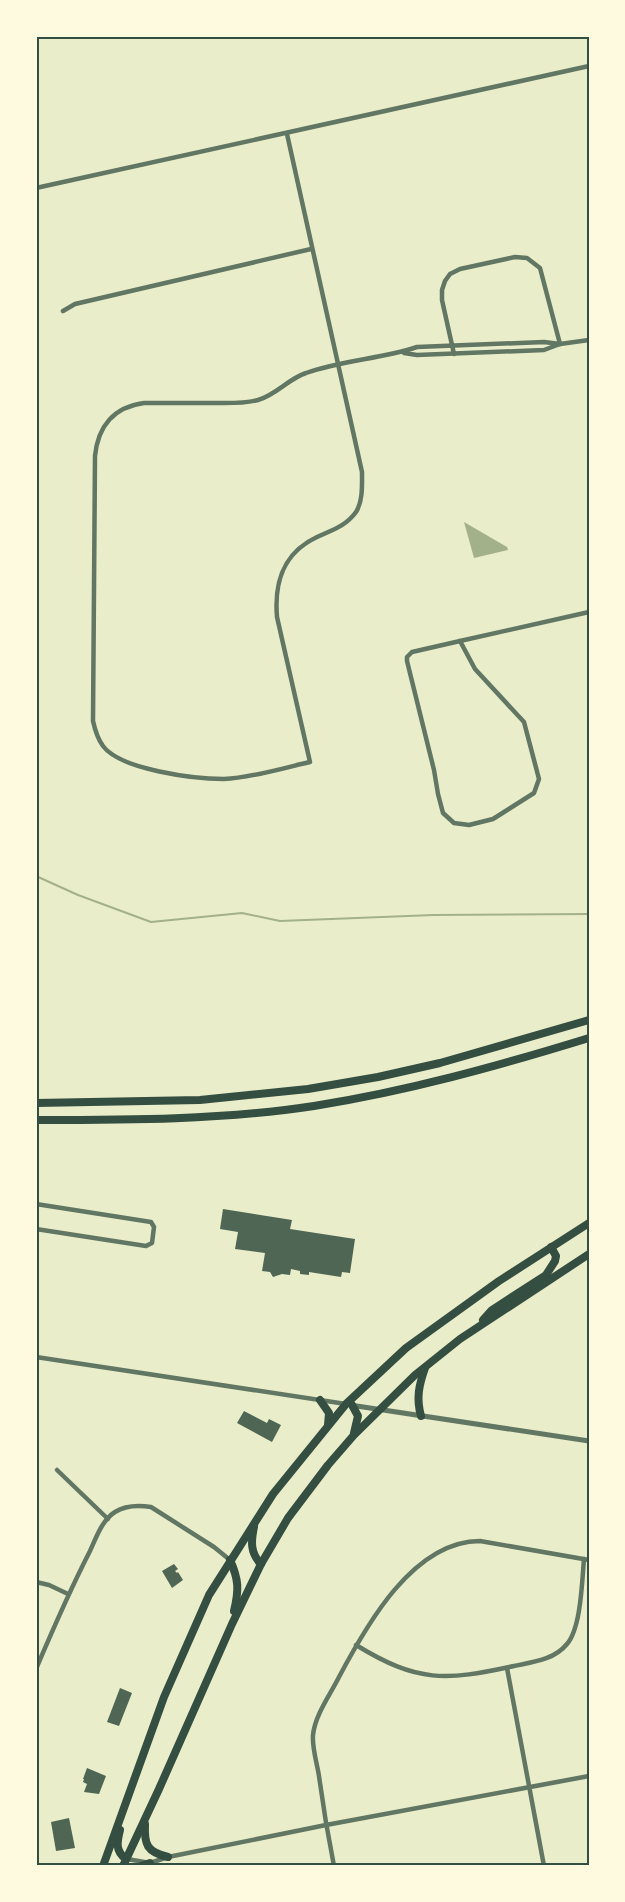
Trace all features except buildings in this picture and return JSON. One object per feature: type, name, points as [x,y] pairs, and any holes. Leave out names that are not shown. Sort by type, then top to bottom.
[{"type":"highway","points":[[36,1103],[200,1100],[308,1089],[430,1065],[589,1020]]},
{"type":"highway","points":[[36,1120],[196,1118],[312,1106],[431,1083],[589,1038]]},
{"type":"highway","points":[[103,1866],[178,1662],[209,1595],[273,1494],[327,1426],[406,1348],[464,1306],[589,1223]]},
{"type":"highway","points":[[471,1332],[492,1310],[546,1275],[556,1256],[551,1247]]},
{"type":"highway","points":[[124,1862],[261,1564],[288,1518],[328,1465],[379,1409],[425,1366],[471,1332],[589,1254]]},
{"type":"highway","points":[[421,1416],[418,1388],[425,1366]]},
{"type":"highway","points":[[320,1400],[329,1413],[327,1426]]},
{"type":"highway","points":[[349,1405],[358,1416],[354,1435]]},
{"type":"highway","points":[[256,1519],[251,1538],[252,1549],[261,1564]]},
{"type":"highway","points":[[230,1560],[237,1575],[238,1588],[232,1624]]},
{"type":"highway","points":[[124,1862],[117,1847],[127,1799]]},
{"type":"highway","points":[[145,1818],[148,1847],[157,1854],[168,1857]]},
{"type":"highway","points":[[141,1866],[150,1863]]},
{"type":"street","points":[[36,188],[589,66]]},
{"type":"street","points":[[287,134],[311,249],[337,365],[362,472],[361,498],[356,512],[332,532],[317,537],[291,556],[282,571],[277,588],[277,617],[310,762],[225,778],[171,774],[130,764],[112,755],[103,747],[96,734],[93,721],[95,456],[96,444],[107,422],[130,405],[251,401],[274,393],[304,373],[337,365],[400,353],[417,347],[543,342],[560,344]]},
{"type":"street","points":[[63,311],[75,303],[311,249]]},
{"type":"street","points":[[454,354],[442,300],[442,290],[450,274],[460,269],[515,257],[527,258],[540,268],[560,344]]},
{"type":"street","points":[[400,353],[417,355],[544,350],[560,344],[589,340]]},
{"type":"street","points":[[460,641],[475,669],[524,722],[539,779],[534,793],[492,819],[469,825],[454,823],[443,813],[407,657],[412,652],[460,641],[589,612]]},
{"type":"street","points":[[36,1204],[151,1222],[154,1227],[152,1243],[146,1246],[36,1229]]},
{"type":"street","points":[[36,1357],[589,1441]]},
{"type":"street","points":[[57,1470],[108,1519]]},
{"type":"street","points":[[36,1669],[68,1594],[108,1519],[114,1513],[126,1507],[139,1505],[151,1508],[214,1546],[230,1560]]},
{"type":"street","points":[[334,1866],[313,1737],[317,1721],[356,1645],[398,1585],[429,1560],[457,1544],[469,1541],[587,1560],[573,1634],[568,1643],[552,1656],[540,1661],[466,1676],[433,1676],[400,1669],[356,1645]]},
{"type":"street","points":[[36,1582],[68,1594]]},
{"type":"street","points":[[507,1668],[544,1866]]},
{"type":"street","points":[[124,1862],[150,1863],[168,1857],[326,1825],[589,1776]]},
{"type":"shaded area","points":[[464,522],[507,547],[508,550],[474,558]]},
{"type":"waterway","points":[[36,876],[78,895],[151,922],[242,913],[280,921],[433,915],[589,914]]}]
